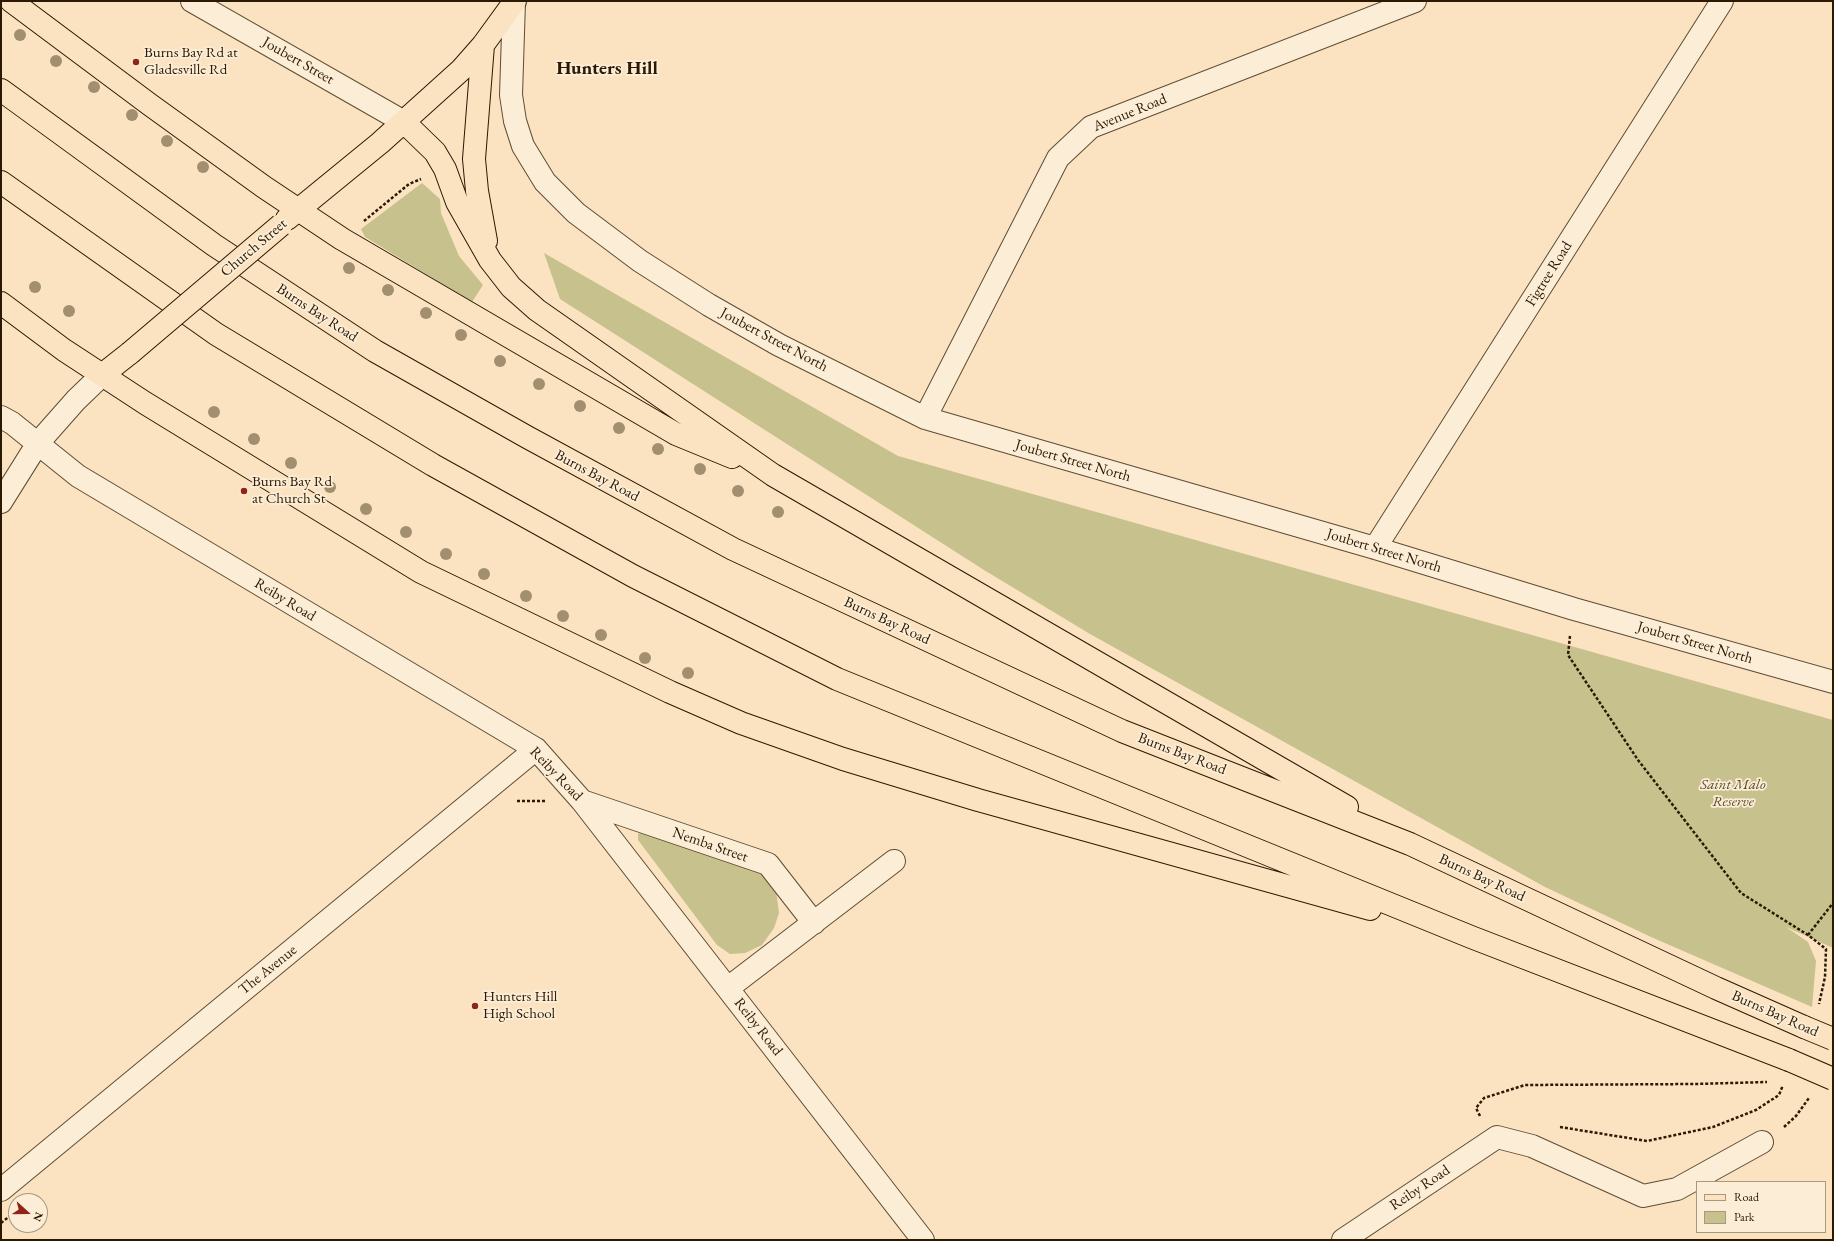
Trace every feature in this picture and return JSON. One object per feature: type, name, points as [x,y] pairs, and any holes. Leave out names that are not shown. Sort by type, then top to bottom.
[{"type":"main road","points":[[11,1],[149,104],[298,210],[342,239],[676,434],[773,475]]},
{"type":"main road","name":"Church Street","points":[[102,375],[404,122],[461,70],[483,45],[515,2]]},
{"type":"main road","points":[[483,45],[474,159],[477,191],[490,260]]},
{"type":"main road","name":"Burns Bay Road","points":[[1,90],[214,245],[375,351],[526,437],[733,549],[1122,731],[1410,844],[1716,988],[1833,1039]]},
{"type":"main road","points":[[404,122],[435,152],[445,169],[457,202],[490,260],[511,287],[537,310],[773,475],[1410,844]]},
{"type":"main road","points":[[1,182],[216,334],[433,465],[632,576],[837,679],[1471,937],[1789,1060],[1833,1079]]},
{"type":"main road","points":[[1,302],[64,350],[102,375],[421,572],[670,692],[741,723],[843,759],[978,800],[1471,937]]},
{"type":"street","name":"Joubert Street","points":[[192,1],[218,7],[404,122]]},
{"type":"street","name":"Avenue Road","points":[[925,418],[1058,158],[1091,127],[1415,1]]},
{"type":"street","name":"Figtree Road","points":[[1375,548],[1722,1]]},
{"type":"street","name":"Joubert Street North","points":[[515,2],[511,95],[515,121],[524,146],[545,182],[576,213],[640,261],[709,305],[779,344],[925,418],[1375,548],[1574,609],[1833,682]]},
{"type":"street","name":"Church Street","points":[[1,502],[38,444],[76,400],[102,375]]},
{"type":"street","name":"Reiby Road","points":[[1,417],[78,476],[536,749],[582,801],[923,1240]]},
{"type":"street","name":"The Avenue","points":[[1,1190],[536,749]]},
{"type":"street","name":"Nemba Street","points":[[582,801],[768,864],[814,923]]},
{"type":"street","points":[[728,988],[894,861]]},
{"type":"street","name":"Reiby Road","points":[[1343,1240],[1497,1137]]},
{"type":"street","points":[[1497,1137],[1532,1146],[1643,1196],[1677,1189],[1762,1142]]},
{"type":"path","points":[[358,225],[409,184],[426,177]]},
{"type":"path","points":[[1808,935],[1833,903]]},
{"type":"path","points":[[1497,1137],[1485,1128],[1476,1108],[1484,1098],[1524,1085],[1772,1082]]},
{"type":"green space","points":[[422,183],[440,199],[441,213],[459,256],[483,285],[472,302],[365,237],[361,229]]},
{"type":"green space","name":"Saint Malo Reserve","points":[[544,253],[898,456],[1833,720],[1833,948],[1786,927],[1808,942],[1816,961],[1812,1007],[1651,937],[1545,887],[1090,634],[984,570],[560,299]]},
{"type":"green space","points":[[642,832],[753,868],[768,878],[776,890],[779,913],[774,928],[762,945],[745,953],[730,954],[717,945],[638,840],[638,834]]},
{"type":"place","name":"Burns Bay Rd at Gladesville Rd","points":[[136,62]]},
{"type":"place","name":"Burns Bay Rd at Church St","points":[[244,491]]},
{"type":"place","name":"Hunters Hill High School","points":[[475,1006]]},
{"type":"district","name":"Hunters Hill","points":[[607,69]]}]
